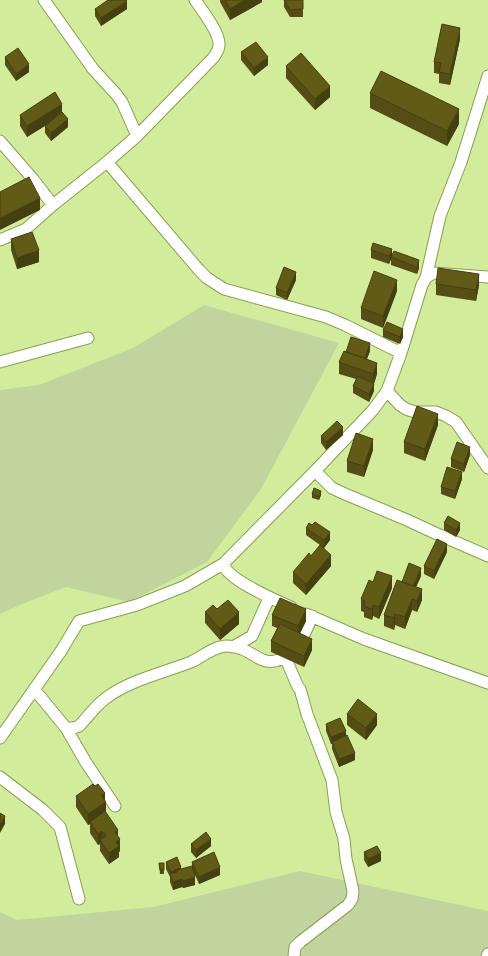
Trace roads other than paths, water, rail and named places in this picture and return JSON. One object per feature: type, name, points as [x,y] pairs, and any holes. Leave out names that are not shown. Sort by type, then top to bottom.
[{"type":"street","points":[[44,0],[93,69],[122,102],[137,136]]},
{"type":"street","points":[[0,240],[26,229],[53,205],[107,162],[137,136],[214,57],[218,51],[218,37],[195,0]]},
{"type":"street","points":[[0,738],[79,621],[138,605],[185,586],[223,564],[373,410],[387,391],[401,354],[422,285],[426,278],[440,216],[461,162],[488,76]]},
{"type":"street","points":[[0,141],[53,205]]},
{"type":"street","points":[[107,162],[206,278],[215,284],[238,294],[326,317],[345,324],[401,354]]},
{"type":"street","points":[[426,278],[433,274],[488,277]]},
{"type":"street","points":[[0,362],[88,338]]},
{"type":"street","points":[[387,391],[400,405],[406,409],[415,412],[436,412],[456,422],[488,468]]},
{"type":"street","points":[[315,471],[332,488],[488,556]]},
{"type":"street","points":[[223,564],[230,574],[269,598],[364,639],[488,683]]},
{"type":"street","points":[[233,647],[252,636],[269,598]]},
{"type":"street","points":[[66,728],[79,726],[105,698],[116,692],[155,675],[191,662],[224,646],[242,649],[263,660],[276,661],[285,657],[292,652],[306,633],[312,616]]},
{"type":"street","points":[[285,657],[300,689],[307,714],[332,780],[336,812],[344,839],[346,859],[353,891],[352,899],[348,906],[300,942],[295,947],[294,956]]},
{"type":"street","points":[[34,689],[66,728],[85,761],[115,806]]},
{"type":"street","points":[[0,777],[43,810],[60,827],[79,899]]}]
